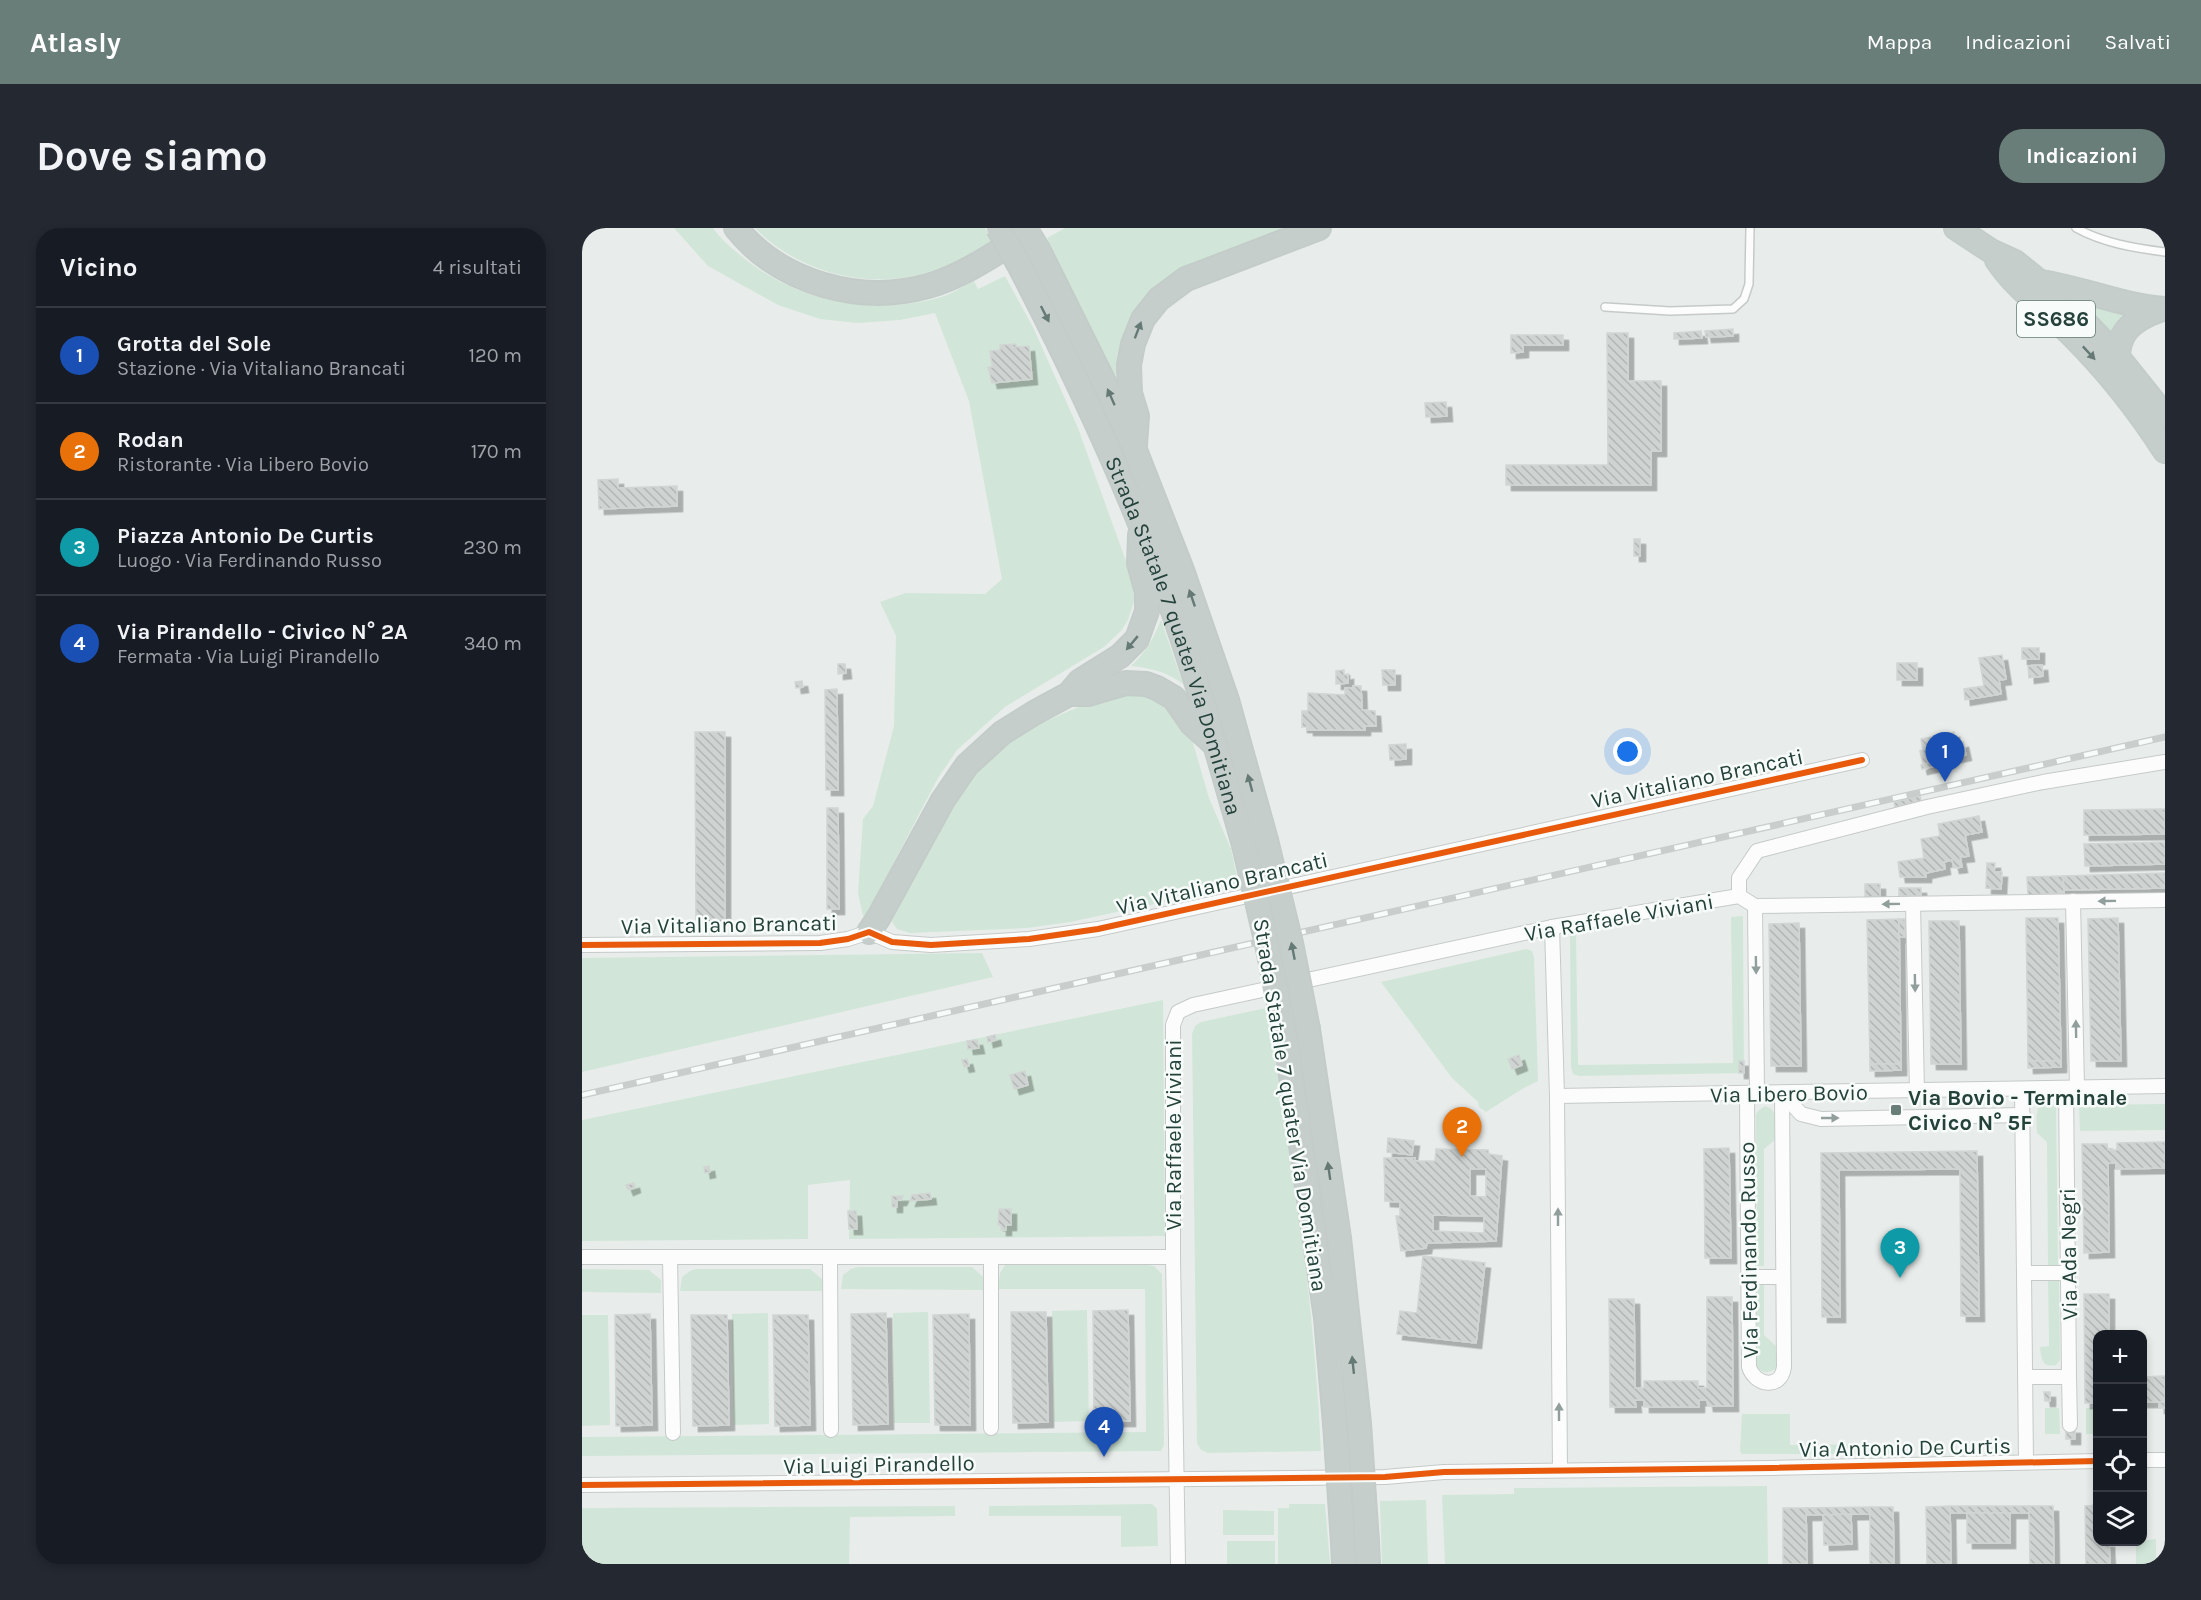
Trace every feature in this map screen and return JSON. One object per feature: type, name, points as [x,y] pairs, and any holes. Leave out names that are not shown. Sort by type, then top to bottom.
[{"type":"highway","points":[[736,228],[762,253],[797,275],[831,287],[854,292],[876,293],[928,286],[962,273],[1037,228]]},
{"type":"highway","name":"Strada Statale 7 quater Via Domitiana","points":[[998,228],[1018,262],[1085,396],[1141,527],[1192,667],[1216,747],[1255,843],[1291,943],[1308,1029],[1339,1238],[1359,1423],[1367,1553]]},
{"type":"highway","name":"Strada Statale 7 quater Via Domitiana","points":[[1025,228],[1039,250],[1135,450],[1182,570],[1227,700],[1255,843],[1268,949],[1285,1034],[1307,1179],[1326,1318],[1344,1554]]},
{"type":"highway","points":[[1135,450],[1137,416],[1131,393],[1129,365],[1133,344],[1143,318],[1159,299],[1186,279],[1319,228]]},
{"type":"highway","name":"SS686","points":[[1956,228],[1991,251],[2015,262],[2041,282],[2070,307],[2117,356],[2158,423],[2165,451]]},
{"type":"highway","name":"SS686","points":[[1991,251],[2005,273],[2074,337],[2120,388],[2158,423]]},
{"type":"highway","name":"SS686","points":[[2041,282],[2069,286],[2124,303],[2164,309]]},
{"type":"highway","name":"SS686","points":[[2120,388],[2117,356],[2118,345],[2124,332],[2138,318],[2164,309]]},
{"type":"highway","points":[[869,932],[879,918],[943,800],[968,765],[1002,733],[1069,694],[1080,681],[1120,656],[1137,639],[1147,611],[1147,592],[1138,563],[1141,527]]},
{"type":"highway","points":[[1069,694],[1088,694],[1126,683],[1146,684],[1174,698],[1192,724],[1216,747]]},
{"type":"street","name":"Via Vitaliano Brancati","points":[[582,945],[820,943],[848,939],[869,932],[892,942],[931,945],[1029,939],[1098,929],[1862,760]]},
{"type":"street","points":[[1739,896],[1739,878],[1757,852],[1939,804],[2043,782],[2165,762]]},
{"type":"street","name":"Via Raffaele Viviani","points":[[1178,1564],[1173,1257],[1173,1025],[1178,1012],[1193,1005],[1552,927],[1739,896],[1755,906]]},
{"type":"street","points":[[1755,906],[2165,900]]},
{"type":"street","name":"Via Ada Negri","points":[[2070,1425],[2068,1272],[2073,901]]},
{"type":"street","points":[[1913,904],[1917,1091]]},
{"type":"street","name":"Via Ferdinando Russo","points":[[1755,906],[1749,1367],[1750,1372],[1758,1381],[1768,1384],[1777,1382],[1781,1378],[1784,1367],[1782,1093]]},
{"type":"street","points":[[1552,927],[1557,1096],[1560,1470]]},
{"type":"street","name":"Via Libero Bovio","points":[[1557,1096],[2165,1086]]},
{"type":"street","name":"Via Ada Negri","points":[[2022,1089],[2026,1462]]},
{"type":"street","points":[[1782,1093],[1801,1114],[1821,1119],[2023,1115]]},
{"type":"street","points":[[582,1257],[1173,1257]]},
{"type":"street","points":[[670,1257],[673,1433]]},
{"type":"street","points":[[830,1257],[831,1430]]},
{"type":"street","points":[[991,1257],[991,1428]]},
{"type":"street","points":[[2024,1273],[2068,1272]]},
{"type":"street","points":[[1749,1277],[1783,1277]]},
{"type":"street","points":[[2026,1377],[2069,1377]]},
{"type":"street","points":[[2147,1460],[2165,1460]]},
{"type":"street","name":"Via Antonio De Curtis","points":[[1560,1470],[2093,1461]]},
{"type":"street","name":"Via Luigi Pirandello","points":[[582,1485],[1384,1477],[1444,1472],[1560,1470]]},
{"type":"lane","points":[[1605,307],[1670,311],[1733,309],[1744,299],[1749,284],[1750,228]]},
{"type":"lane","points":[[2076,228],[2092,237],[2135,249],[2165,252]]},
{"type":"green space","points":[[674,228],[713,228],[739,254],[760,270],[784,283],[808,294],[861,305],[914,303],[945,296],[974,281],[978,289],[1005,276],[1033,327],[1078,428],[1131,575],[1135,598],[1128,620],[1121,631],[1104,647],[1005,707],[957,750],[938,778],[867,914],[863,916],[858,893],[863,819],[873,806],[894,726],[896,636],[880,602],[906,593],[985,594],[1002,579],[969,401],[935,313],[900,320],[858,323],[820,319],[778,305],[708,266]]},
{"type":"green space","points":[[755,228],[985,228],[993,241],[957,262],[919,275],[894,279],[869,279],[844,276],[819,269],[774,245]]},
{"type":"green space","points":[[1065,228],[1296,228],[1180,272],[1117,376],[1113,373],[1047,238]]},
{"type":"green space","points":[[2080,301],[2125,312],[2125,316],[2112,335],[2079,303]]},
{"type":"green space","points":[[1161,620],[1183,684],[1158,671],[1131,666],[1149,644]]},
{"type":"green space","points":[[1130,690],[1162,700],[1191,736],[1209,798],[1231,849],[1239,886],[1070,922],[1027,928],[910,933],[897,929],[892,922],[894,915],[960,794],[986,763],[1022,734],[1043,723],[1086,704]]},
{"type":"green space","points":[[1743,916],[1744,1073],[1579,1076],[1573,1074],[1571,1067],[1570,932],[1576,931],[1578,1065],[1733,1063],[1731,917]]},
{"type":"green space","points":[[1526,949],[1532,951],[1534,957],[1538,1081],[1486,1112],[1452,1078],[1381,982]]},
{"type":"green space","points":[[982,953],[993,977],[582,1072],[582,958]]},
{"type":"green space","points":[[1163,1000],[1165,1236],[849,1239],[850,1180],[808,1185],[808,1239],[582,1241],[582,1120]]},
{"type":"green space","points":[[1266,1008],[1285,1118],[1308,1284],[1321,1451],[1208,1453],[1201,1450],[1197,1443],[1192,1034],[1195,1026],[1201,1022]]},
{"type":"green space","points":[[2048,1101],[2056,1107],[2058,1265],[2048,1265],[2047,1142],[2037,1133],[2038,1109]]},
{"type":"green space","points":[[2165,1104],[2165,1130],[2080,1131],[2079,1105]]},
{"type":"green space","points":[[1765,1106],[1770,1108],[1775,1115],[1776,1139],[1764,1149],[1764,1266],[1757,1266],[1756,1114]]},
{"type":"green space","points":[[1005,1265],[1147,1265],[1154,1266],[1162,1274],[1164,1445],[1161,1451],[582,1456],[582,1437],[1146,1432],[1145,1289],[998,1289],[1000,1273]]},
{"type":"green space","points":[[858,1267],[972,1267],[983,1277],[983,1290],[841,1289],[843,1275]]},
{"type":"green space","points":[[582,1269],[649,1270],[661,1280],[661,1293],[582,1292]]},
{"type":"green space","points":[[696,1269],[810,1269],[822,1279],[822,1291],[680,1291],[682,1277]]},
{"type":"green space","points":[[2048,1281],[2059,1281],[2060,1360],[2056,1365],[2051,1366],[2043,1361],[2040,1347],[2049,1346]]},
{"type":"green space","points":[[1757,1283],[1764,1283],[1764,1335],[1778,1348],[1778,1367],[1767,1372],[1757,1367]]},
{"type":"green space","points":[[1087,1310],[1089,1421],[1054,1422],[1052,1311]]},
{"type":"green space","points":[[928,1312],[930,1423],[894,1423],[893,1313]]},
{"type":"green space","points":[[768,1313],[769,1424],[734,1425],[732,1314]]},
{"type":"green space","points":[[582,1315],[608,1315],[610,1425],[582,1426]]},
{"type":"green space","points":[[2045,1408],[2059,1408],[2060,1434],[2045,1434]]},
{"type":"green space","points":[[2086,1408],[2093,1408],[2093,1434],[2086,1434]]},
{"type":"green space","points":[[1742,1414],[1790,1414],[1790,1445],[1898,1444],[1898,1454],[1742,1454],[1740,1451]]},
{"type":"green space","points":[[1767,1486],[1768,1564],[1445,1564],[1442,1495],[1514,1494],[1514,1488]]},
{"type":"green space","points":[[1426,1500],[1428,1564],[1382,1564],[1380,1501]]},
{"type":"green space","points":[[1152,1504],[1157,1509],[1158,1546],[1121,1547],[1121,1516],[989,1516],[989,1506]]},
{"type":"green space","points":[[1289,1504],[1325,1504],[1330,1564],[1278,1564],[1278,1508],[1289,1508]]},
{"type":"green space","points":[[955,1506],[955,1516],[850,1517],[849,1564],[582,1564],[582,1508]]},
{"type":"green space","points":[[1223,1510],[1274,1511],[1274,1535],[1223,1535]]},
{"type":"green space","points":[[2156,1539],[2156,1564],[2136,1564],[2136,1546],[2147,1546],[2147,1540]]},
{"type":"green space","points":[[1227,1541],[1275,1541],[1275,1564],[1227,1564]]},
{"type":"building","points":[[1733,329],[1733,336],[1706,337],[1705,331]]},
{"type":"building","points":[[1701,331],[1702,338],[1674,339],[1674,333]]},
{"type":"building","points":[[1607,333],[1628,333],[1628,381],[1661,381],[1661,451],[1651,451],[1651,485],[1506,485],[1506,465],[1608,465]]},
{"type":"building","points":[[1511,335],[1563,335],[1563,345],[1523,345],[1523,352],[1511,353]]},
{"type":"building","points":[[1016,344],[1016,347],[1029,346],[1032,379],[992,383],[988,367],[992,367],[990,351],[1000,350],[1000,345]]},
{"type":"building","points":[[1446,402],[1447,416],[1426,417],[1425,403]]},
{"type":"building","points":[[618,479],[618,488],[677,486],[677,506],[599,509],[598,480]]},
{"type":"building","points":[[1634,539],[1640,539],[1640,556],[1634,556]]},
{"type":"building","points":[[2022,648],[2039,648],[2039,659],[2022,659]]},
{"type":"building","points":[[2002,655],[2006,679],[1999,680],[2001,694],[1965,700],[1964,689],[1984,686],[1979,658]]},
{"type":"building","points":[[1897,663],[1917,663],[1917,680],[1897,680]]},
{"type":"building","points":[[838,664],[845,664],[846,673],[838,674]]},
{"type":"building","points":[[2042,665],[2043,676],[2029,678],[2028,666]]},
{"type":"building","points":[[1344,670],[1344,675],[1348,674],[1348,683],[1336,684],[1336,671]]},
{"type":"building","points":[[1382,670],[1395,670],[1395,685],[1383,685]]},
{"type":"building","points":[[802,681],[803,687],[796,688],[795,682]]},
{"type":"building","points":[[1353,686],[1361,686],[1362,710],[1375,711],[1376,726],[1365,726],[1365,730],[1308,730],[1308,727],[1302,727],[1302,711],[1308,711],[1308,693],[1345,695],[1345,688],[1353,688]]},
{"type":"building","points":[[837,689],[838,790],[826,790],[825,690]]},
{"type":"building","points":[[695,732],[725,732],[725,919],[696,919]]},
{"type":"building","points":[[1954,732],[1956,744],[1963,742],[1966,755],[1923,764],[1920,751],[1923,750],[1921,739]]},
{"type":"building","points":[[1406,744],[1406,759],[1390,760],[1389,745]]},
{"type":"building","points":[[1939,761],[1940,765],[1922,769],[1921,765]]},
{"type":"building","points":[[1920,796],[1921,801],[1895,807],[1894,802]]},
{"type":"building","points":[[827,808],[838,808],[839,909],[827,909]]},
{"type":"building","points":[[2165,809],[2165,834],[2084,835],[2084,810]]},
{"type":"building","points":[[1979,816],[1982,832],[1965,835],[1969,856],[1960,857],[1962,867],[1954,868],[1952,860],[1944,862],[1945,869],[1926,873],[1926,877],[1900,877],[1898,862],[1924,858],[1921,839],[1940,836],[1938,824]]},
{"type":"building","points":[[2165,842],[2165,864],[2085,866],[2084,844]]},
{"type":"building","points":[[1987,863],[1995,863],[1994,872],[2002,872],[2001,889],[1986,888]]},
{"type":"building","points":[[2165,873],[2165,888],[2064,890],[2063,876]]},
{"type":"building","points":[[2063,876],[2064,893],[2028,895],[2027,877]]},
{"type":"building","points":[[1865,884],[1880,884],[1880,897],[1865,897]]},
{"type":"building","points":[[1899,888],[1921,888],[1921,896],[1899,896]]},
{"type":"building","points":[[2026,918],[2058,918],[2061,1061],[2028,1061]]},
{"type":"building","points":[[2118,918],[2121,1061],[2091,1061],[2088,919]]},
{"type":"building","points":[[1899,919],[1901,1064],[1870,1064],[1867,920]]},
{"type":"building","points":[[1899,919],[1905,919],[1905,937],[1899,937]]},
{"type":"building","points":[[1929,921],[1959,921],[1961,1064],[1931,1064]]},
{"type":"building","points":[[1799,923],[1801,1066],[1771,1066],[1769,924]]},
{"type":"building","points":[[995,1035],[996,1040],[988,1042],[987,1037]]},
{"type":"building","points":[[977,1040],[979,1048],[968,1049],[967,1041]]},
{"type":"building","points":[[1519,1055],[1522,1065],[1512,1069],[1508,1059]]},
{"type":"building","points":[[967,1059],[969,1066],[964,1067],[962,1060]]},
{"type":"building","points":[[1739,1061],[1744,1061],[1744,1073],[1739,1073]]},
{"type":"building","points":[[2028,1061],[2061,1061],[2061,1067],[2028,1068]]},
{"type":"building","points":[[1870,1064],[1901,1064],[1901,1070],[1870,1071]]},
{"type":"building","points":[[1025,1071],[1028,1085],[1014,1089],[1010,1075]]},
{"type":"building","points":[[1388,1138],[1414,1141],[1412,1155],[1387,1152]]},
{"type":"building","points":[[2165,1142],[2165,1168],[2116,1169],[2116,1163],[2108,1163],[2109,1252],[2084,1253],[2082,1144],[2107,1144],[2108,1150],[2117,1150],[2117,1143]]},
{"type":"building","points":[[1729,1148],[1731,1258],[1705,1258],[1704,1149]]},
{"type":"building","points":[[1436,1149],[1488,1150],[1489,1154],[1502,1156],[1496,1241],[1427,1243],[1426,1248],[1401,1251],[1396,1216],[1400,1216],[1400,1202],[1385,1201],[1384,1158],[1415,1158],[1415,1161],[1435,1161]],"holes":[[[1470,1169],[1486,1169],[1486,1197],[1470,1196]],[[1433,1215],[1484,1216],[1484,1233],[1433,1231]]]},
{"type":"building","points":[[1977,1151],[1979,1316],[1961,1316],[1960,1169],[1839,1170],[1840,1317],[1822,1317],[1821,1153]]},
{"type":"building","points":[[709,1166],[710,1172],[705,1173],[704,1167]]},
{"type":"building","points":[[634,1183],[635,1187],[628,1190],[626,1185]]},
{"type":"building","points":[[930,1193],[931,1199],[910,1201],[912,1195]]},
{"type":"building","points":[[892,1196],[903,1196],[901,1200],[897,1200],[897,1207],[892,1207]]},
{"type":"building","points":[[999,1209],[1011,1209],[1011,1225],[1006,1225],[1006,1230],[1001,1230],[1001,1225],[998,1225]]},
{"type":"building","points":[[848,1211],[856,1211],[857,1229],[849,1229]]},
{"type":"building","points":[[1423,1256],[1485,1263],[1476,1343],[1397,1334],[1400,1311],[1417,1313]]},
{"type":"building","points":[[2084,1294],[2109,1294],[2109,1330],[2093,1330],[2093,1403],[2085,1403]]},
{"type":"building","points":[[1707,1297],[1732,1297],[1733,1406],[1708,1406],[1707,1400],[1699,1400],[1699,1407],[1644,1407],[1644,1400],[1635,1400],[1636,1407],[1610,1407],[1609,1299],[1634,1299],[1635,1388],[1644,1388],[1644,1381],[1698,1381],[1698,1388],[1707,1388]]},
{"type":"building","points":[[1128,1310],[1130,1421],[1094,1421],[1093,1311]]},
{"type":"building","points":[[1011,1312],[1046,1312],[1048,1422],[1013,1423]]},
{"type":"building","points":[[886,1313],[888,1424],[853,1425],[851,1314]]},
{"type":"building","points":[[650,1314],[652,1425],[616,1426],[615,1315]]},
{"type":"building","points":[[969,1314],[970,1425],[935,1425],[933,1315]]},
{"type":"building","points":[[691,1315],[727,1315],[729,1425],[693,1426]]},
{"type":"building","points":[[773,1315],[808,1315],[810,1425],[775,1426]]},
{"type":"building","points":[[2165,1376],[2165,1402],[2147,1402],[2147,1377]]},
{"type":"building","points":[[2044,1392],[2050,1392],[2050,1401],[2045,1401]]},
{"type":"building","points":[[2159,1402],[2165,1402],[2165,1408],[2159,1408]]},
{"type":"building","points":[[2066,1428],[2075,1428],[2075,1439],[2066,1439]]},
{"type":"building","points":[[2093,1505],[2093,1546],[2109,1546],[2110,1564],[2086,1564],[2085,1506]]},
{"type":"building","points":[[1950,1506],[2029,1506],[2029,1513],[1950,1513]]},
{"type":"building","points":[[1950,1506],[1951,1564],[1927,1564],[1926,1507]]},
{"type":"building","points":[[2029,1506],[2053,1506],[2054,1564],[2030,1564]]},
{"type":"building","points":[[1870,1507],[1870,1514],[1806,1515],[1806,1508]]},
{"type":"building","points":[[1870,1507],[1893,1507],[1894,1564],[1870,1564]]},
{"type":"building","points":[[1783,1508],[1806,1508],[1807,1564],[1783,1564]]},
{"type":"building","points":[[1967,1513],[2010,1513],[2010,1543],[1967,1543]]},
{"type":"building","points":[[1851,1514],[1852,1544],[1824,1545],[1823,1515]]},
{"type":"railway","points":[[582,1095],[2165,737]]},
{"type":"cycle path","points":[[582,945],[820,943],[848,939],[869,932],[892,942],[931,945],[1029,939],[1098,929],[1862,760]]},
{"type":"cycle path","points":[[582,1485],[1385,1477],[1444,1472],[2093,1461]]},
{"type":"place","name":"Grotta del Sole","points":[[1945,782]]},
{"type":"place","name":"Via Bovio - Terminale Civico N° 5F","points":[[1896,1110]]},
{"type":"place","name":"Rodan","points":[[1462,1157]]},
{"type":"place","name":"Piazza Antonio De Curtis","points":[[1900,1278]]},
{"type":"place","name":"Via Pirandello - Civico N° 2A","points":[[1104,1457]]}]
